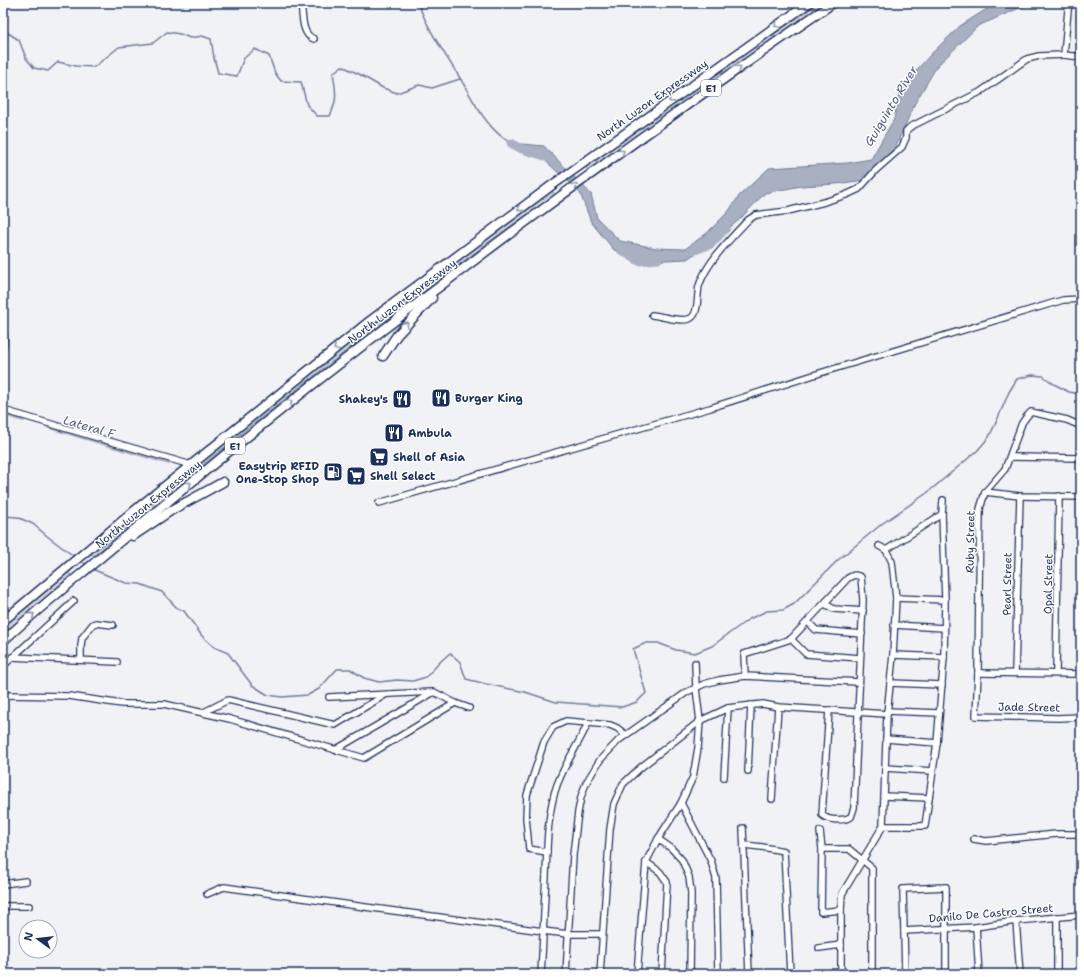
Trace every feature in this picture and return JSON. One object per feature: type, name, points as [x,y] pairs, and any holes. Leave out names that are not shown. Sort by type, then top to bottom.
[{"type":"highway","name":"North Luzon Expressway","points":[[3,621],[191,465],[366,324],[581,164],[809,3]]},
{"type":"highway","name":"North Luzon Expressway","points":[[3,641],[97,560],[264,423],[372,337],[590,174],[833,3]]},
{"type":"highway","points":[[383,356],[397,335],[427,302],[499,242]]},
{"type":"highway","points":[[97,560],[172,510],[223,482]]},
{"type":"street","points":[[301,3],[305,31],[309,37],[314,39]]},
{"type":"street","points":[[1064,55],[1070,3]]},
{"type":"street","points":[[652,315],[685,320],[692,318],[696,313],[700,286],[710,264],[748,220],[756,215],[788,210],[846,196],[859,189],[876,170],[902,147],[906,138],[906,131],[910,127],[980,92],[1027,59],[1039,56],[1064,55],[1081,57]]},
{"type":"street","points":[[379,503],[710,408],[820,373],[1063,300],[1081,299]]},
{"type":"street","points":[[3,348],[4,336]]},
{"type":"street","points":[[3,410],[191,465]]},
{"type":"street","name":"Ruby Street","points":[[976,716],[980,509],[985,492],[1004,469],[1010,457],[1022,423],[1031,412],[1067,420],[1081,426]]},
{"type":"street","points":[[1010,457],[1081,458]]},
{"type":"street","points":[[985,492],[1020,496],[1081,497]]},
{"type":"street","name":"Pearl Street","points":[[1015,673],[1020,496]]},
{"type":"street","name":"Opal Street","points":[[1056,673],[1059,496]]},
{"type":"street","points":[[883,826],[925,826],[937,743],[944,657],[945,600],[942,514],[944,500]]},
{"type":"street","points":[[886,550],[942,514]]},
{"type":"street","points":[[841,974],[842,894],[883,826],[887,713],[893,655],[896,598],[892,562],[886,550],[879,546]]},
{"type":"street","points":[[744,676],[744,654],[791,639],[848,578],[858,575],[861,577],[863,611],[862,634],[854,808],[851,816],[847,819],[828,818],[822,815],[829,710]]},
{"type":"street","points":[[896,598],[945,600]]},
{"type":"street","points":[[3,666],[74,601]]},
{"type":"street","points":[[825,604],[834,609],[863,611]]},
{"type":"street","points":[[808,622],[816,630],[862,634]]},
{"type":"street","points":[[81,660],[82,638],[93,624],[113,625]]},
{"type":"street","points":[[894,626],[944,628]]},
{"type":"street","points":[[791,639],[806,654],[860,658]]},
{"type":"street","points":[[893,655],[944,657]]},
{"type":"street","points":[[12,657],[117,662]]},
{"type":"street","points":[[637,974],[646,862],[658,839],[681,803],[693,777],[698,748],[700,721],[695,663]]},
{"type":"street","points":[[978,673],[1081,674]]},
{"type":"street","points":[[566,974],[573,855],[581,797],[586,783],[600,760],[619,740],[687,692],[704,684],[719,680],[744,676],[859,682]]},
{"type":"street","points":[[890,683],[942,685]]},
{"type":"street","points":[[335,750],[434,692]]},
{"type":"street","points":[[329,697],[434,692],[455,703],[469,708]]},
{"type":"street","points":[[3,695],[69,696],[122,704],[164,704],[204,712],[364,758],[455,703]]},
{"type":"street","points":[[204,712],[228,700],[335,725],[385,695]]},
{"type":"street","points":[[600,974],[610,829],[614,804],[623,784],[640,768],[700,721],[728,708],[762,704],[778,707],[858,712],[939,713]]},
{"type":"street","points":[[748,771],[751,705]]},
{"type":"street","points":[[772,799],[778,707]]},
{"type":"street","points":[[724,777],[728,708]]},
{"type":"street","name":"Jade Street","points":[[976,716],[1058,718],[1081,717]]},
{"type":"street","points":[[547,852],[531,850],[528,846],[526,807],[527,795],[544,742],[553,727],[566,721],[610,725],[618,728],[626,735]]},
{"type":"street","points":[[541,974],[550,816],[560,776],[581,739],[588,723]]},
{"type":"street","points":[[886,739],[937,743]]},
{"type":"street","points":[[885,768],[933,771]]},
{"type":"street","points":[[884,796],[929,798]]},
{"type":"street","points":[[681,803],[711,861],[716,878],[718,974]]},
{"type":"street","points":[[743,828],[749,974]]},
{"type":"street","points":[[820,831],[822,849],[821,912],[841,910]]},
{"type":"street","points":[[974,839],[986,841],[1057,834],[1081,834]]},
{"type":"street","points":[[658,839],[682,860],[689,877],[691,893],[690,974]]},
{"type":"street","points":[[744,845],[784,851],[790,974]]},
{"type":"street","points":[[822,849],[849,850],[872,868],[872,974]]},
{"type":"street","points":[[646,862],[660,872],[667,882],[662,974]]},
{"type":"street","points":[[3,884],[26,881]]},
{"type":"street","points":[[905,974],[903,889],[946,886],[946,974]]},
{"type":"street","points":[[207,894],[224,887],[568,934],[602,934]]},
{"type":"street","points":[[3,906],[29,906]]},
{"type":"street","name":"Danilo De Castro Street","points":[[904,931],[976,927],[1016,921],[1081,915]]},
{"type":"street","points":[[1057,918],[1057,974]]},
{"type":"street","points":[[1016,921],[1020,974]]},
{"type":"street","points":[[976,927],[979,974]]},
{"type":"street","points":[[819,948],[841,945]]},
{"type":"shaded area","points":[[818,3],[826,3],[588,170],[585,166],[724,68]]},
{"type":"shaded area","points":[[552,191],[555,195],[481,248],[329,364],[210,459],[93,556],[90,553],[302,379],[511,219]]},
{"type":"shaded area","points":[[67,570],[71,575],[3,634],[3,626]]},
{"type":"water","points":[[996,3],[1031,3],[978,26],[937,66],[915,103],[894,150],[872,179],[836,184],[801,186],[765,193],[739,220],[708,245],[687,259],[646,261],[614,250],[591,222],[580,193],[533,149],[511,143],[544,146],[591,194],[597,218],[620,241],[656,248],[685,249],[707,233],[728,212],[739,196],[769,168],[848,163],[871,159],[894,119],[900,89],[931,54],[960,26]]},
{"type":"waterway","points":[[418,3],[432,32],[481,114],[494,130],[511,143]]},
{"type":"waterway","points":[[3,36],[8,33],[19,40],[26,58],[34,68],[48,71],[58,62],[76,66],[94,67],[119,47],[153,43],[167,32],[180,34],[190,38],[202,36],[211,39],[218,73],[237,76],[244,58],[255,49],[269,56],[275,73],[281,81],[301,82],[307,105],[317,116],[330,116],[336,95],[333,73],[342,66],[383,88],[397,93],[419,85],[432,88],[460,79]]},
{"type":"waterway","name":"Guiguinto River","points":[[511,143],[522,149],[548,157]]},
{"type":"waterway","name":"Guiguinto River","points":[[695,250],[711,244],[726,228]]},
{"type":"waterway","name":"Guiguinto River","points":[[621,250],[639,261],[658,259]]},
{"type":"waterway","points":[[92,569],[126,583],[140,584],[162,592],[177,608],[184,611],[202,636],[214,647],[228,653],[252,685],[268,695],[282,697],[308,695],[319,689],[337,669],[350,669],[364,678],[379,682],[397,680],[413,681],[426,677],[450,653],[460,662],[466,679],[525,692],[556,702],[622,707],[637,702],[646,693],[633,649],[646,643],[658,643],[676,650],[695,653],[712,646],[749,619],[767,611],[783,610],[794,604],[838,560],[883,523],[927,493],[977,451],[989,437],[1009,392],[1017,379],[1032,375],[1043,376],[1069,392],[1081,394]]},
{"type":"waterway","name":"Lateral F","points":[[3,413],[23,419]]},
{"type":"waterway","name":"Lateral F","points":[[49,426],[169,462]]},
{"type":"waterway","points":[[3,516],[17,517],[33,524],[75,557]]},
{"type":"waterway","points":[[80,560],[87,565]]},
{"type":"place","name":"Burger King","points":[[441,398]]},
{"type":"place","name":"Shakey's","points":[[402,399]]},
{"type":"place","name":"Ambula","points":[[394,433]]},
{"type":"place","name":"Shell of Asia","points":[[379,457]]},
{"type":"place","name":"Easytrip RFID One-Stop Shop","points":[[333,472]]},
{"type":"place","name":"Shell Select","points":[[356,476]]}]
